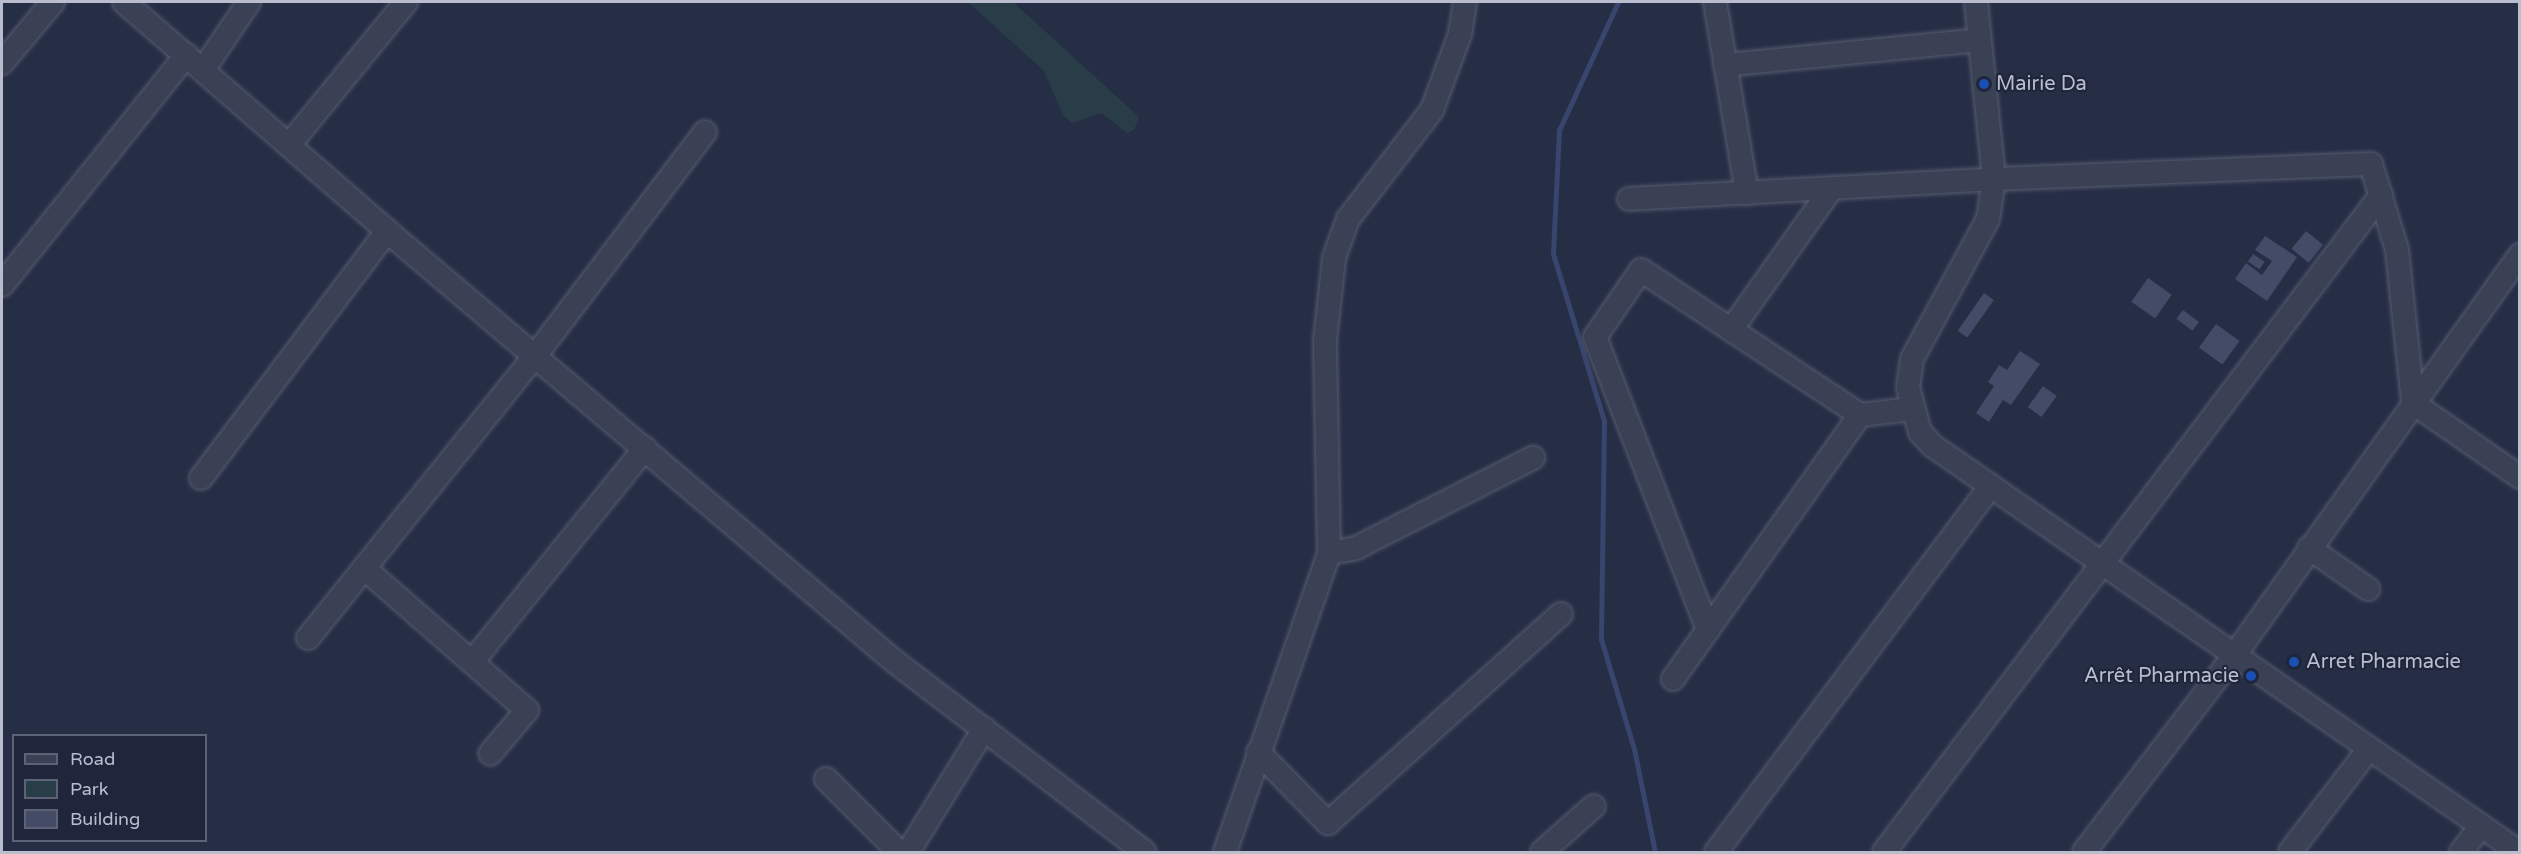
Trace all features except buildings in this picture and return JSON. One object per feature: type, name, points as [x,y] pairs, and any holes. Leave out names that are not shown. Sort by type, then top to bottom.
[{"type":"street","points":[[2,63],[53,2]]},
{"type":"street","points":[[124,2],[387,231],[894,661],[1145,852]]},
{"type":"street","points":[[203,70],[249,2]]},
{"type":"street","points":[[289,145],[406,2]]},
{"type":"street","points":[[1225,852],[1329,553],[1325,340],[1334,258],[1348,219],[1432,110],[1460,34],[1465,2]]},
{"type":"street","points":[[1715,2],[1747,193]]},
{"type":"street","points":[[1976,2],[1994,178],[1988,219],[1912,359],[1908,387],[1911,409],[1920,432],[1933,446],[2368,750],[2519,852]]},
{"type":"street","points":[[1725,65],[1980,40]]},
{"type":"street","points":[[2,285],[186,55]]},
{"type":"street","points":[[308,638],[535,356],[705,132]]},
{"type":"street","points":[[1629,199],[1994,178],[2371,164],[2397,250],[2412,403],[2520,477]]},
{"type":"street","points":[[1731,330],[1832,188]]},
{"type":"street","points":[[1884,852],[2381,195]]},
{"type":"street","points":[[201,478],[387,231]]},
{"type":"street","points":[[2084,852],[2234,656],[2412,403],[2520,255]]},
{"type":"street","points":[[1708,630],[1595,337],[1641,270],[1860,415],[1911,409]]},
{"type":"street","points":[[1672,679],[1860,415]]},
{"type":"street","points":[[472,662],[645,448]]},
{"type":"street","points":[[1329,553],[1356,548],[1533,458]]},
{"type":"street","points":[[1716,852],[1991,486]]},
{"type":"street","points":[[2309,548],[2368,588]]},
{"type":"street","points":[[364,568],[526,710],[490,754]]},
{"type":"street","points":[[1258,752],[1328,823],[1561,614]]},
{"type":"street","points":[[908,852],[984,729]]},
{"type":"street","points":[[2290,852],[2368,750]]},
{"type":"street","points":[[826,778],[899,852]]},
{"type":"street","points":[[1542,852],[1594,806]]},
{"type":"street","points":[[2461,852],[2481,826]]},
{"type":"green space","points":[[968,2],[1013,2],[1139,117],[1134,130],[1127,133],[1102,113],[1072,123],[1063,115],[1044,71]]},
{"type":"waterway","points":[[1618,2],[1559,130],[1553,254],[1604,421],[1601,639],[1634,749],[1655,852]]},
{"type":"place","name":"Mairie Da","points":[[1984,84]]},
{"type":"place","name":"Arret Pharmacie","points":[[2294,662]]},
{"type":"place","name":"Arrêt Pharmacie","points":[[2251,676]]}]
